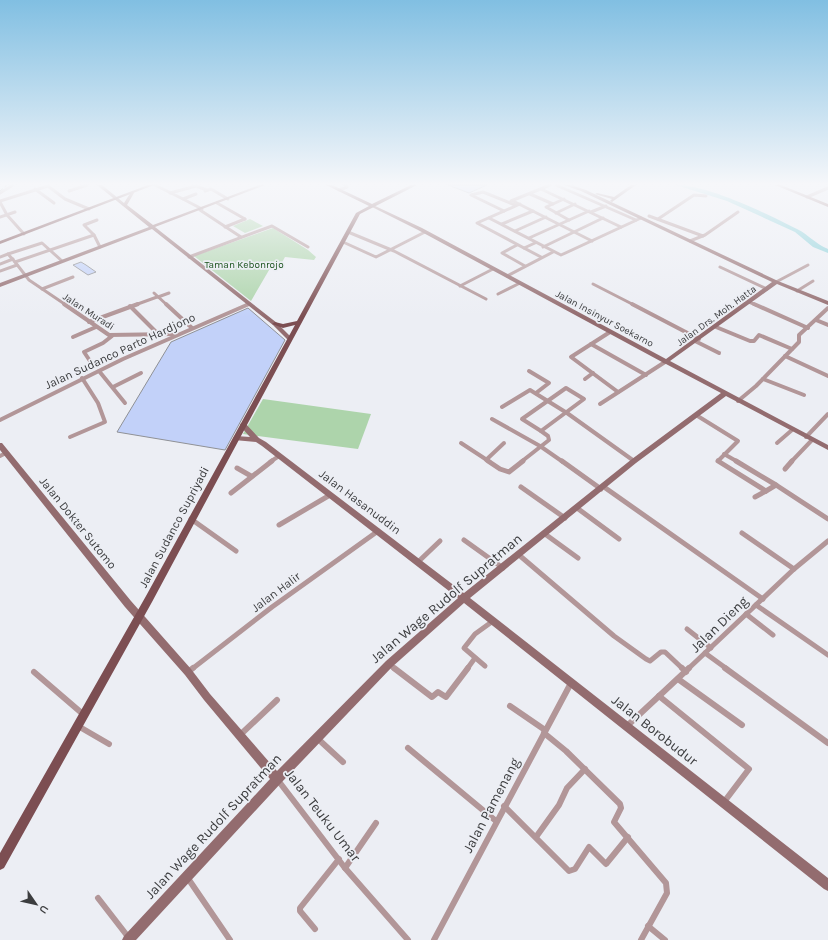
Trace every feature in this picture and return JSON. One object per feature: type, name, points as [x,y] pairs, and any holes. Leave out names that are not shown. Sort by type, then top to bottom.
[{"type":"main road","points":[[0,243],[37,229]]},
{"type":"main road","points":[[0,285],[151,229]]},
{"type":"main road","points":[[154,229],[275,324],[289,338]]},
{"type":"main road","name":"Jalan Sudanco Supriyadi","points":[[0,864],[139,616],[350,229]]},
{"type":"main road","name":"Jalan Insinyur Soekarno","points":[[419,229],[493,269],[509,274],[520,283],[724,394],[828,448]]},
{"type":"main road","points":[[662,229],[776,282],[828,304]]},
{"type":"main road","name":"Jalan Drs. Moh. Hatta","points":[[666,362],[776,282]]},
{"type":"main road","points":[[275,324],[283,326],[298,322]]},
{"type":"main road","name":"Jalan Wage Rudolf Supratman","points":[[129,939],[277,779],[389,664],[464,598],[634,461],[724,394]]},
{"type":"main road","name":"Jalan Hasanuddin","points":[[243,425],[257,440],[464,598]]},
{"type":"main road","points":[[236,438],[257,440]]},
{"type":"main road","name":"Jalan Dokter Sutomo","points":[[0,445],[3,454],[139,616]]},
{"type":"main road","name":"Jalan Borobudur","points":[[464,598],[828,885]]},
{"type":"main road","name":"Jalan Teuku Umar","points":[[139,616],[188,672],[277,779]]},
{"type":"street","points":[[19,229],[24,234]]},
{"type":"street","points":[[88,229],[94,235],[100,247]]},
{"type":"street","points":[[229,229],[241,238]]},
{"type":"street","points":[[189,257],[266,229]]},
{"type":"street","points":[[278,229],[308,248]]},
{"type":"street","points":[[487,229],[541,257]]},
{"type":"street","points":[[511,229],[529,238],[535,243],[561,255],[617,229]]},
{"type":"street","points":[[515,231],[520,229]]},
{"type":"street","points":[[529,238],[551,229]]},
{"type":"street","points":[[568,229],[592,241]]},
{"type":"street","points":[[543,247],[580,229]]},
{"type":"street","points":[[684,229],[703,236]]},
{"type":"street","points":[[690,241],[703,236],[713,229]]},
{"type":"street","points":[[348,232],[390,250],[486,299]]},
{"type":"street","points":[[342,243],[374,257],[425,232]]},
{"type":"street","points":[[0,264],[15,262],[94,235]]},
{"type":"street","points":[[0,257],[42,243],[62,261]]},
{"type":"street","points":[[524,248],[535,243]]},
{"type":"street","points":[[517,245],[502,253],[525,266]]},
{"type":"street","points":[[509,274],[553,252]]},
{"type":"street","points":[[8,254],[24,276]]},
{"type":"street","points":[[0,271],[15,262]]},
{"type":"street","points":[[776,282],[808,265]]},
{"type":"street","points":[[720,267],[767,289]]},
{"type":"street","points":[[460,286],[493,269]]},
{"type":"street","name":"Jalan Muradi","points":[[24,276],[96,327],[112,336],[176,334]]},
{"type":"street","points":[[42,289],[73,277]]},
{"type":"street","points":[[797,291],[813,281]]},
{"type":"street","points":[[498,294],[520,283]]},
{"type":"street","points":[[593,284],[719,353]]},
{"type":"street","points":[[154,293],[192,328]]},
{"type":"street","points":[[89,322],[169,293]]},
{"type":"street","points":[[750,302],[808,328]]},
{"type":"street","name":"Jalan Sudanco Parto Hardjono","points":[[0,420],[82,378],[176,334],[249,304]]},
{"type":"street","points":[[130,306],[159,335]]},
{"type":"street","points":[[738,401],[763,379],[800,341],[799,334],[808,328],[828,308]]},
{"type":"street","points":[[816,320],[828,325]]},
{"type":"street","points":[[73,337],[96,327]]},
{"type":"street","points":[[716,327],[750,341],[754,341],[759,335],[792,348]]},
{"type":"street","points":[[610,332],[571,357],[618,392]]},
{"type":"street","points":[[92,364],[84,352],[109,340],[112,336]]},
{"type":"street","points":[[591,344],[646,375]]},
{"type":"street","points":[[784,356],[828,376]]},
{"type":"street","points":[[600,404],[666,362]]},
{"type":"street","points":[[99,371],[125,403]]},
{"type":"street","points":[[529,371],[549,383],[536,393]]},
{"type":"street","points":[[112,387],[141,373]]},
{"type":"street","points":[[585,379],[594,373]]},
{"type":"street","points":[[70,436],[106,422],[98,403],[82,378]]},
{"type":"street","points":[[763,379],[804,395]]},
{"type":"street","points":[[461,443],[500,469],[509,472],[542,447],[550,438],[522,419],[566,388],[584,400],[541,431]]},
{"type":"street","points":[[502,406],[527,389],[536,393],[567,413],[634,461]]},
{"type":"street","points":[[784,468],[828,414]]},
{"type":"street","points":[[696,415],[738,442],[718,461],[766,491]]},
{"type":"street","points":[[492,419],[542,447],[763,599]]},
{"type":"street","points":[[777,443],[792,430]]},
{"type":"street","points":[[486,460],[504,443]]},
{"type":"street","points":[[724,454],[776,485],[828,519]]},
{"type":"street","points":[[231,494],[251,476],[279,456]]},
{"type":"street","points":[[237,468],[251,476]]},
{"type":"street","points":[[755,498],[776,485]]},
{"type":"street","points":[[521,487],[565,518]]},
{"type":"street","points":[[279,525],[330,495]]},
{"type":"street","points":[[577,508],[619,539]]},
{"type":"street","points":[[191,519],[236,551]]},
{"type":"street","name":"Jalan Halir","points":[[188,672],[278,602],[378,531]]},
{"type":"street","points":[[742,533],[794,570]]},
{"type":"street","points":[[545,534],[578,558]]},
{"type":"street","points":[[464,540],[481,554],[503,568]]},
{"type":"street","points":[[418,562],[440,541]]},
{"type":"street","name":"Jalan Dieng","points":[[627,726],[746,614],[828,541]]},
{"type":"street","points":[[519,555],[614,636],[646,659],[650,661],[661,652],[665,652],[686,672]]},
{"type":"street","points":[[756,605],[828,655]]},
{"type":"street","points":[[746,614],[773,635]]},
{"type":"street","points":[[485,666],[464,648],[477,633],[493,621]]},
{"type":"street","points":[[688,629],[711,648]]},
{"type":"street","points":[[706,653],[828,743]]},
{"type":"street","points":[[389,664],[432,697],[438,692],[446,697],[475,658]]},
{"type":"street","points":[[34,672],[84,715]]},
{"type":"street","points":[[678,679],[742,725]]},
{"type":"street","name":"Jalan Pamenang","points":[[434,940],[496,821],[571,683]]},
{"type":"street","points":[[659,696],[749,769],[724,802]]},
{"type":"street","points":[[240,734],[277,700]]},
{"type":"street","points":[[510,706],[544,731],[620,804],[621,808],[614,822],[668,886],[667,892],[641,940]]},
{"type":"street","points":[[78,726],[109,744]]},
{"type":"street","points":[[317,738],[343,762]]},
{"type":"street","points":[[408,748],[496,821]]},
{"type":"street","points":[[536,837],[558,805],[567,788],[585,769]]},
{"type":"street","name":"Jalan Teuku Umar","points":[[277,779],[345,868],[408,940]]},
{"type":"street","points":[[504,806],[569,871],[572,871],[588,847],[606,864],[628,837]]},
{"type":"street","points":[[345,868],[376,823]]},
{"type":"street","points":[[315,929],[300,911],[300,908],[339,859]]},
{"type":"street","points":[[186,877],[230,940]]},
{"type":"street","points":[[98,898],[129,939]]},
{"type":"street","points":[[648,926],[665,940]]},
{"type":"green space","points":[[238,229],[256,229],[245,233]]},
{"type":"green space","name":"Taman Kebonrojo","points":[[271,229],[274,229],[308,250],[316,257],[314,260],[285,257],[280,266],[272,265],[251,301],[194,256]]},
{"type":"green space","points":[[263,399],[371,414],[358,449],[243,434]]},
{"type":"building","points":[[81,262],[96,272],[88,275],[73,265]]},
{"type":"building","points":[[248,308],[285,340],[225,450],[117,432],[171,342]]},
{"type":"waterway","points":[[792,229],[815,246],[828,251]]}]
